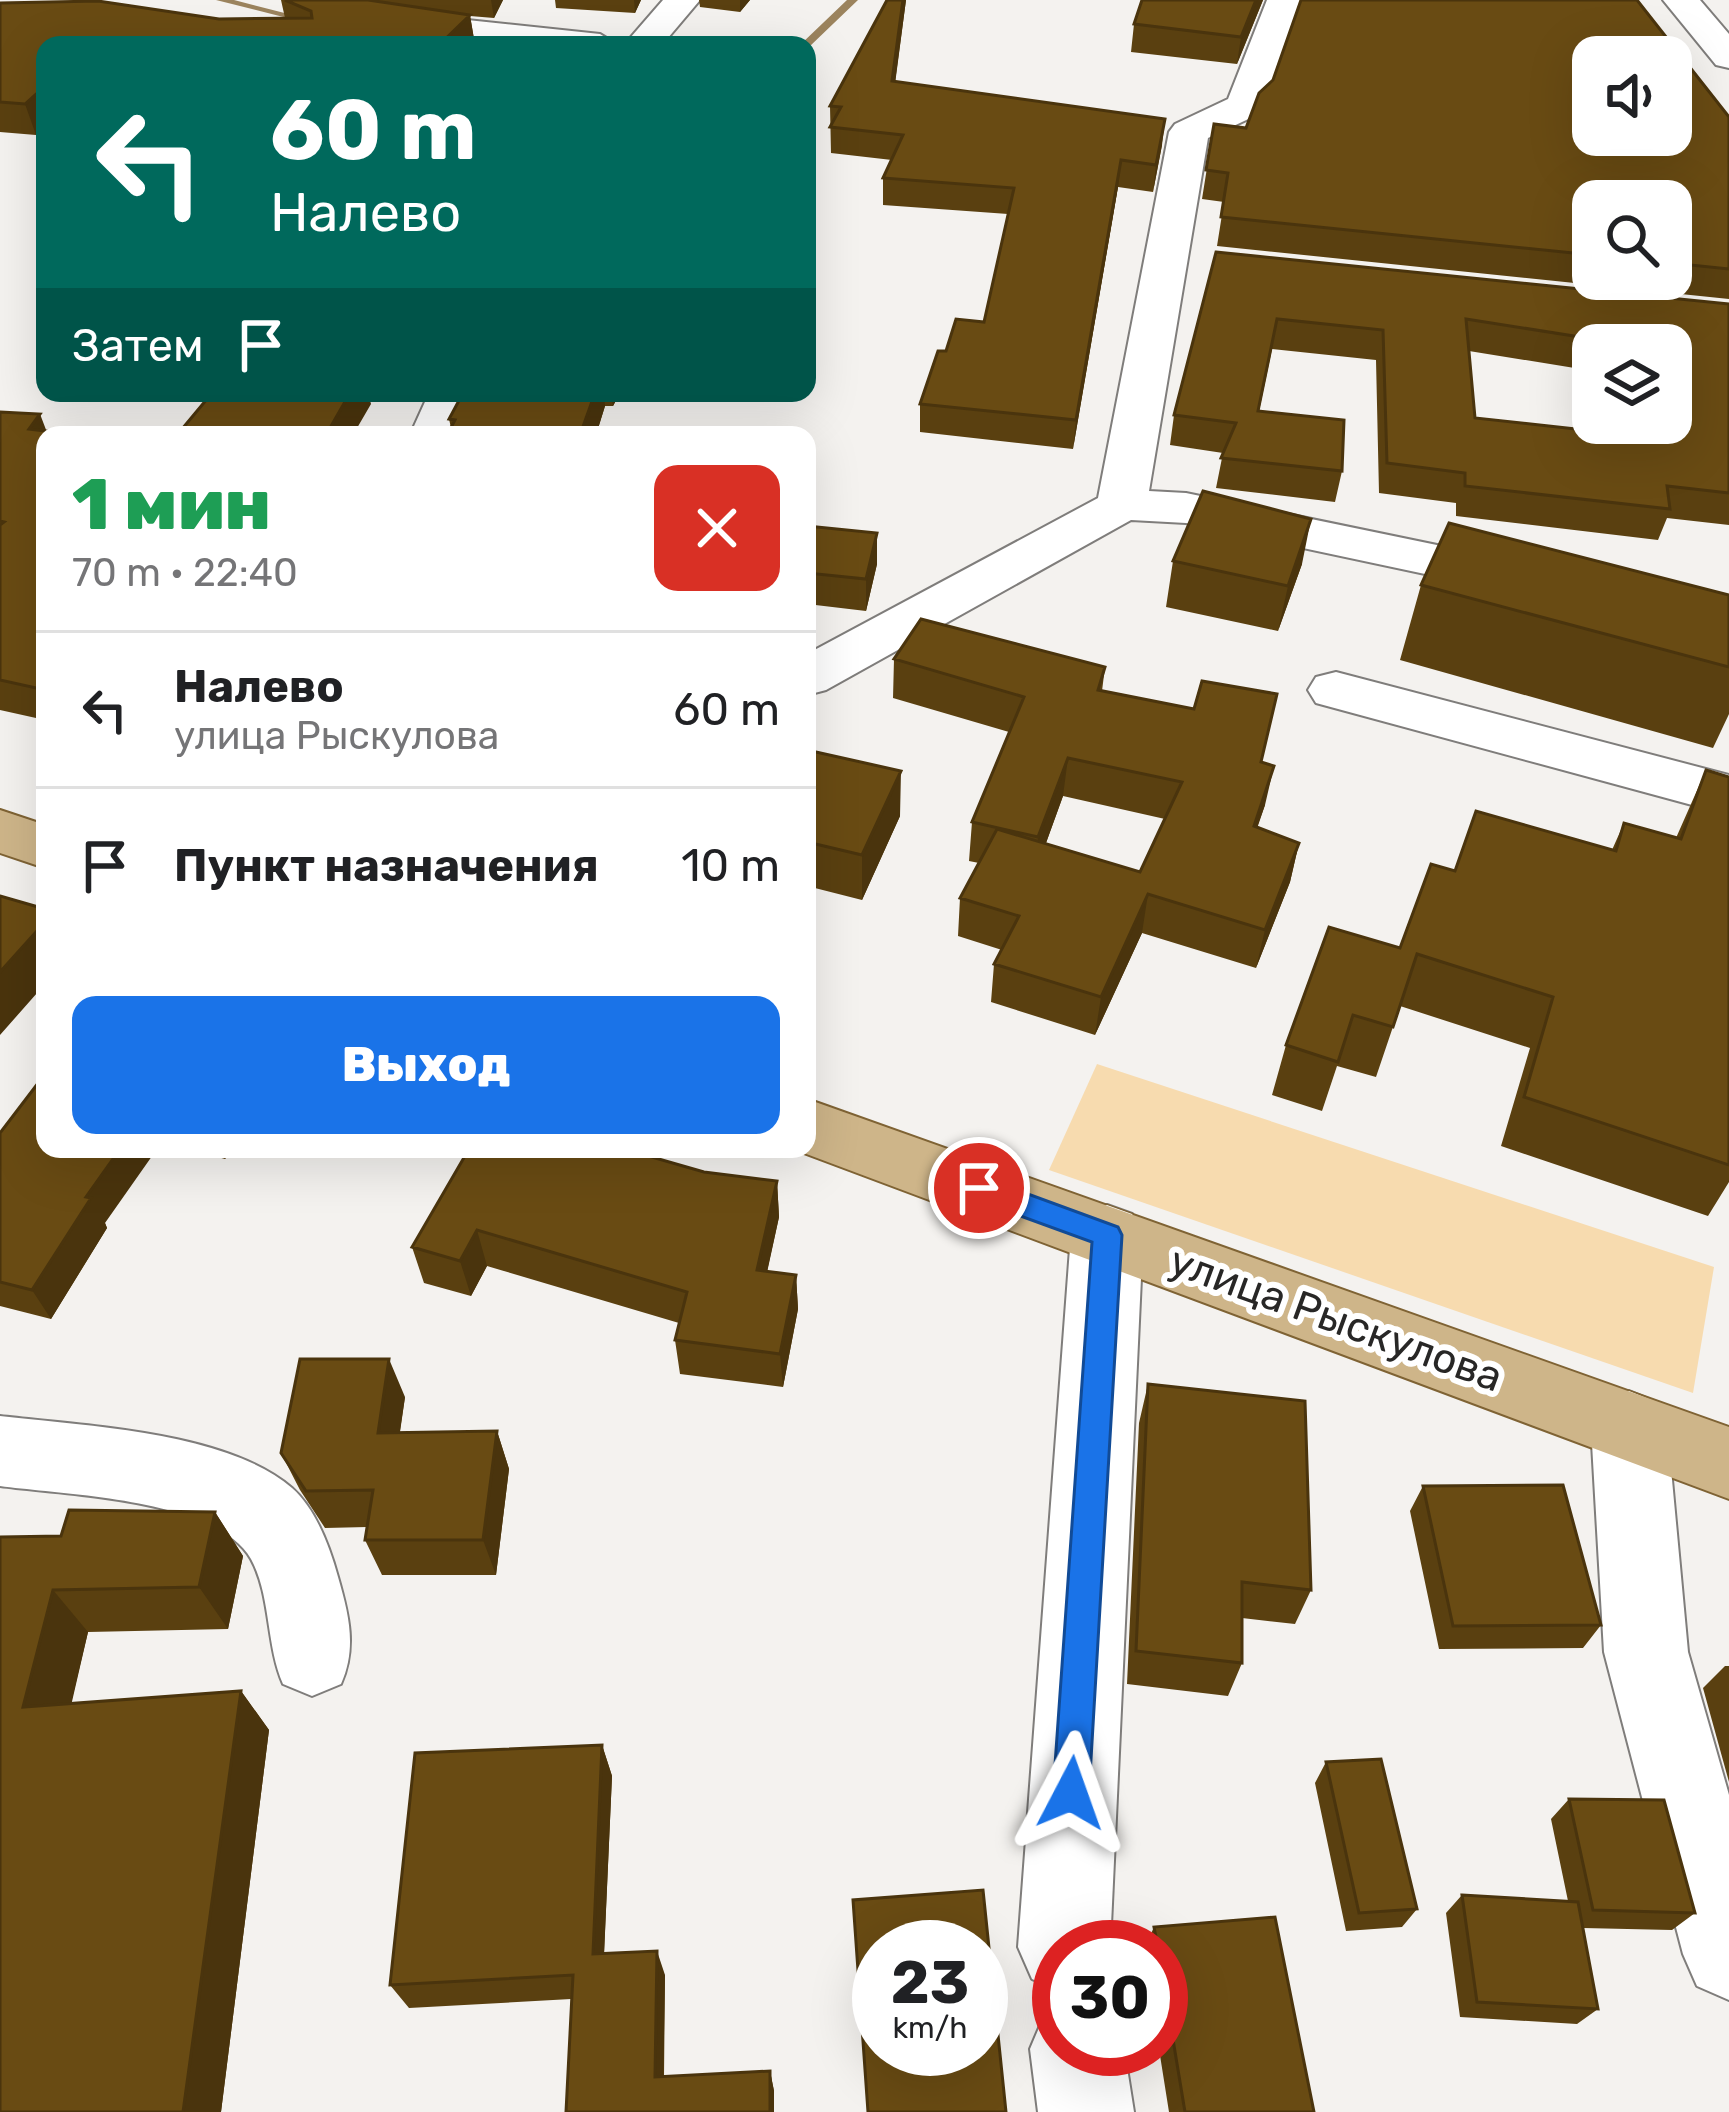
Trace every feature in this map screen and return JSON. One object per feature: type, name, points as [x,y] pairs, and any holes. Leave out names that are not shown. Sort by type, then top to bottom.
[{"type":"main road","points":[[0,831],[36,844]]},
{"type":"main road","name":"улица Рыскулова","points":[[816,1129],[1729,1463]]},
{"type":"street","points":[[315,0],[398,24],[513,36]]},
{"type":"street","points":[[650,36],[682,0]]},
{"type":"street","points":[[1681,0],[1729,57]]},
{"type":"street","points":[[1122,505],[1189,132],[1245,106],[1286,2]]},
{"type":"street","points":[[1166,259],[1213,264]]},
{"type":"street","points":[[816,672],[1122,505],[1186,508],[1571,588]]},
{"type":"street","points":[[1336,690],[1729,794]]},
{"type":"street","points":[[1066,1920],[1107,1235]]},
{"type":"street","points":[[1629,1426],[1646,1652],[1729,1954]]},
{"type":"street","points":[[0,1451],[140,1472],[234,1493],[267,1516],[295,1564],[312,1655]]},
{"type":"street","points":[[1081,2076],[1086,2112]]},
{"type":"shaded area","points":[[1097,1064],[1714,1267],[1693,1393],[1049,1170]]},
{"type":"building","points":[[285,0],[368,0],[470,15],[448,36],[36,36],[36,94],[25,104],[0,102],[0,3],[98,1],[219,19],[312,18],[311,11]]},
{"type":"building","points":[[887,0],[903,0],[892,81],[1165,119],[1156,165],[1121,160],[1076,420],[920,404],[938,351],[946,351],[956,319],[984,322],[1014,188],[883,178],[903,135],[830,127],[841,107],[830,106]]},
{"type":"building","points":[[1142,0],[1256,0],[1241,37],[1134,24]]},
{"type":"building","points":[[1301,0],[1637,0],[1665,36],[1572,36],[1572,156],[1692,156],[1692,70],[1729,117],[1729,269],[1692,265],[1692,180],[1572,180],[1572,253],[1221,217],[1228,173],[1206,170],[1214,124],[1246,128],[1259,93],[1273,80]]},
{"type":"building","points":[[1216,252],[1572,288],[1572,300],[1729,304],[1729,493],[1667,486],[1670,509],[1465,486],[1465,473],[1387,463],[1383,330],[1277,319],[1258,411],[1344,420],[1342,471],[1221,458],[1236,423],[1174,415]]},
{"type":"building","points":[[204,402],[345,402],[331,426],[184,426]]},
{"type":"building","points":[[458,402],[592,402],[583,426],[452,426],[455,420],[449,419]]},
{"type":"building","points":[[0,412],[40,414],[29,429],[36,430],[36,688],[0,680],[0,525],[4,522],[0,521]]},
{"type":"building","points":[[1203,491],[1311,519],[1288,586],[1173,561]]},
{"type":"building","points":[[1449,523],[1729,595],[1729,667],[1421,585]]},
{"type":"building","points":[[816,527],[877,533],[866,579],[816,574]]},
{"type":"building","points":[[921,619],[1105,667],[1098,690],[1194,709],[1202,681],[1277,694],[1261,762],[1274,766],[1254,826],[1299,843],[1265,930],[1148,894],[1101,997],[994,964],[1019,916],[960,898],[997,829],[1140,872],[1182,782],[1068,758],[1038,837],[972,822],[1024,697],[894,659]]},
{"type":"building","points":[[816,752],[901,771],[862,855],[816,844]]},
{"type":"building","points":[[1706,770],[1729,777],[1729,1165],[1524,1097],[1553,997],[1417,954],[1393,1027],[1353,1015],[1338,1062],[1286,1045],[1329,927],[1400,948],[1431,864],[1455,871],[1476,811],[1616,851],[1624,823],[1681,839]]},
{"type":"building","points":[[0,896],[36,906],[36,932],[0,972]]},
{"type":"building","points":[[36,1086],[36,1158],[114,1158],[32,1290],[0,1282],[0,1133]]},
{"type":"building","points":[[464,1158],[655,1158],[704,1172],[777,1181],[757,1270],[796,1275],[780,1354],[675,1340],[687,1292],[477,1230],[460,1261],[412,1247]]},
{"type":"building","points":[[300,1359],[389,1359],[378,1433],[497,1431],[483,1540],[365,1540],[373,1490],[306,1491],[281,1453]]},
{"type":"building","points":[[1148,1384],[1305,1401],[1311,1590],[1242,1582],[1242,1663],[1136,1651]]},
{"type":"building","points":[[1563,1485],[1601,1625],[1453,1626],[1423,1486]]},
{"type":"building","points":[[69,1510],[215,1512],[199,1587],[53,1590],[23,1707],[241,1691],[183,2112],[0,2112],[0,1537],[61,1536]]},
{"type":"building","points":[[602,1745],[593,1954],[657,1951],[655,2077],[770,2071],[770,2112],[566,2112],[573,1975],[390,1985],[415,1753]]},
{"type":"building","points":[[1381,1759],[1417,1909],[1359,1913],[1326,1762]]},
{"type":"building","points":[[1569,1799],[1664,1800],[1695,1913],[1593,1910]]},
{"type":"building","points":[[983,1890],[986,1920],[854,1920],[853,1900]]},
{"type":"building","points":[[1462,1895],[1578,1902],[1598,2009],[1477,2002]]},
{"type":"building","points":[[1275,1917],[1314,2112],[1185,2112],[1179,2076],[1188,2076],[1188,1924]]},
{"type":"building","points":[[865,2076],[1002,2076],[1006,2112],[868,2112]]},
{"type":"waterway","points":[[221,0],[307,20]]},
{"type":"waterway","points":[[815,36],[853,0]]},
{"type":"route","points":[[979,1188],[1107,1235],[1071,1793]]}]
